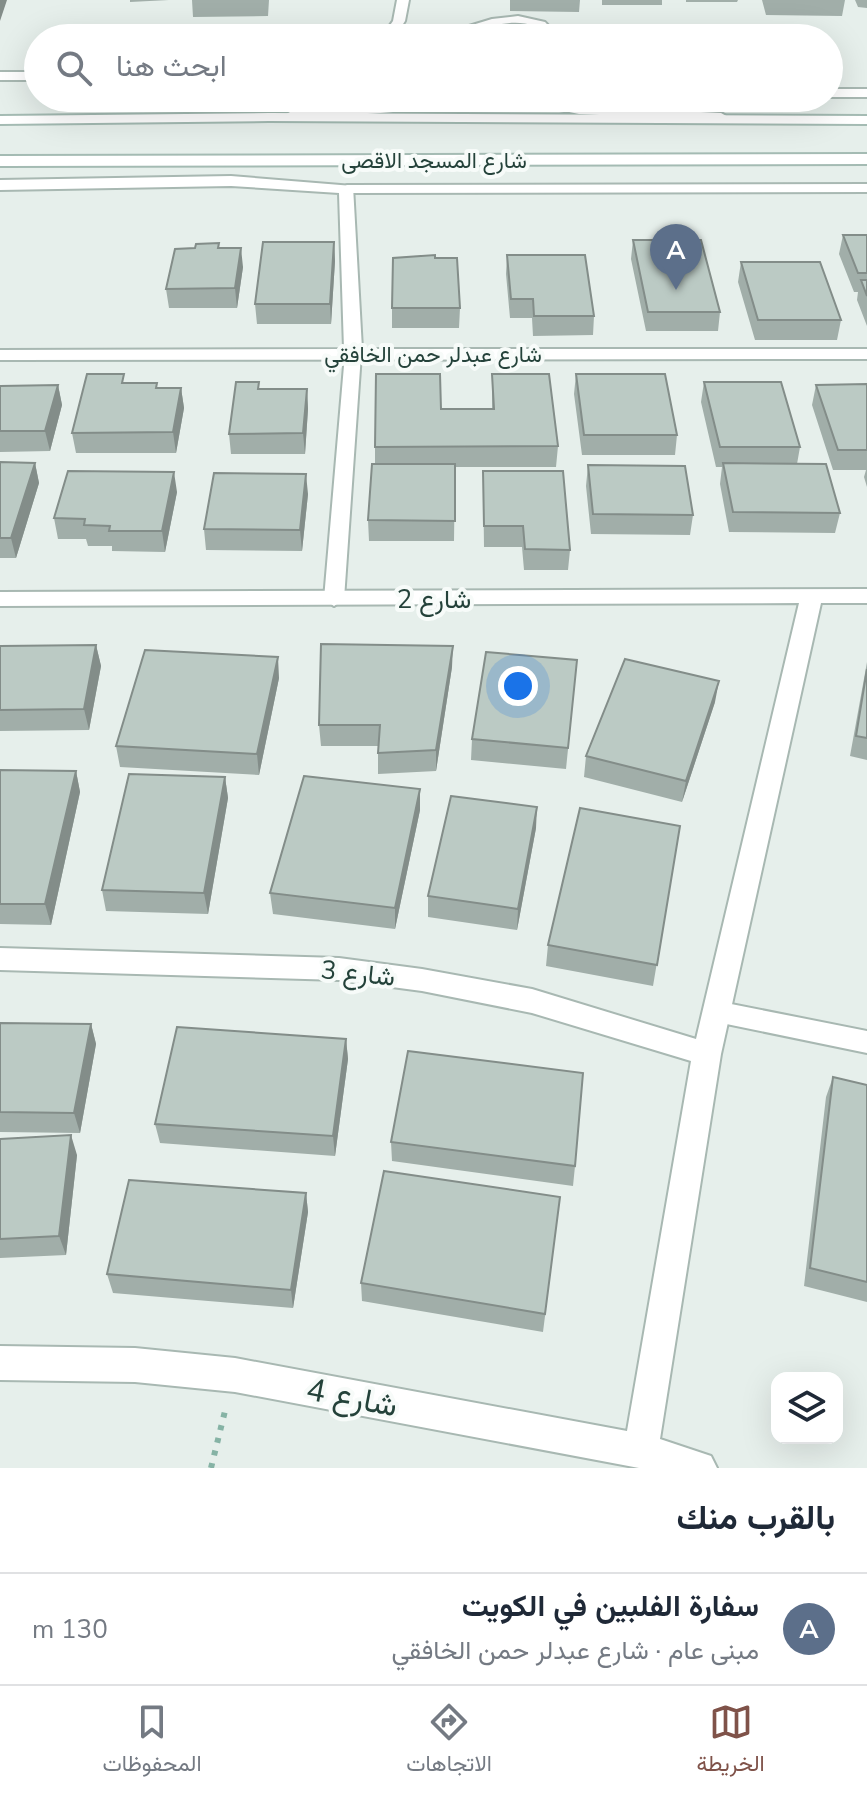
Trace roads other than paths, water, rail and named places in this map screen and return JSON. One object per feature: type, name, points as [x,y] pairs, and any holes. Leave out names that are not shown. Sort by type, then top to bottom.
[{"type":"street","points":[[0,76],[24,76]]},
{"type":"street","points":[[269,117],[337,112]]},
{"type":"street","points":[[621,112],[788,120]]},
{"type":"street","name":"شارع المسجد الاقصى","points":[[0,120],[269,117],[867,120]]},
{"type":"street","points":[[762,159],[711,153],[688,140],[710,130],[867,128]]},
{"type":"street","name":"شارع المسجد الاقصى","points":[[0,161],[867,159]]},
{"type":"street","points":[[221,161],[231,181]]},
{"type":"street","points":[[0,185],[231,181],[254,185],[337,186],[347,189],[353,354]]},
{"type":"street","name":"شارع عبدلر حمن الخافقي","points":[[0,355],[867,354]]},
{"type":"street","points":[[641,1451],[707,1054],[812,596]]},
{"type":"street","name":"شارع 2","points":[[0,599],[867,596]]},
{"type":"street","name":"شارع 3","points":[[0,959],[353,971],[532,1001],[707,1054]]},
{"type":"street","name":"شارع 4","points":[[0,1363],[135,1365],[235,1375],[641,1451],[699,1468]]},
{"type":"lane","points":[[397,24],[403,0]]},
{"type":"lane","points":[[487,24],[513,20],[531,24]]},
{"type":"lane","points":[[843,93],[867,93]]},
{"type":"lane","points":[[347,189],[867,188]]},
{"type":"lane","points":[[334,599],[353,354]]},
{"type":"lane","points":[[716,1012],[867,1042]]},
{"type":"place","name":"سفارة الفلبين في الكويت","points":[[676,290]]}]
